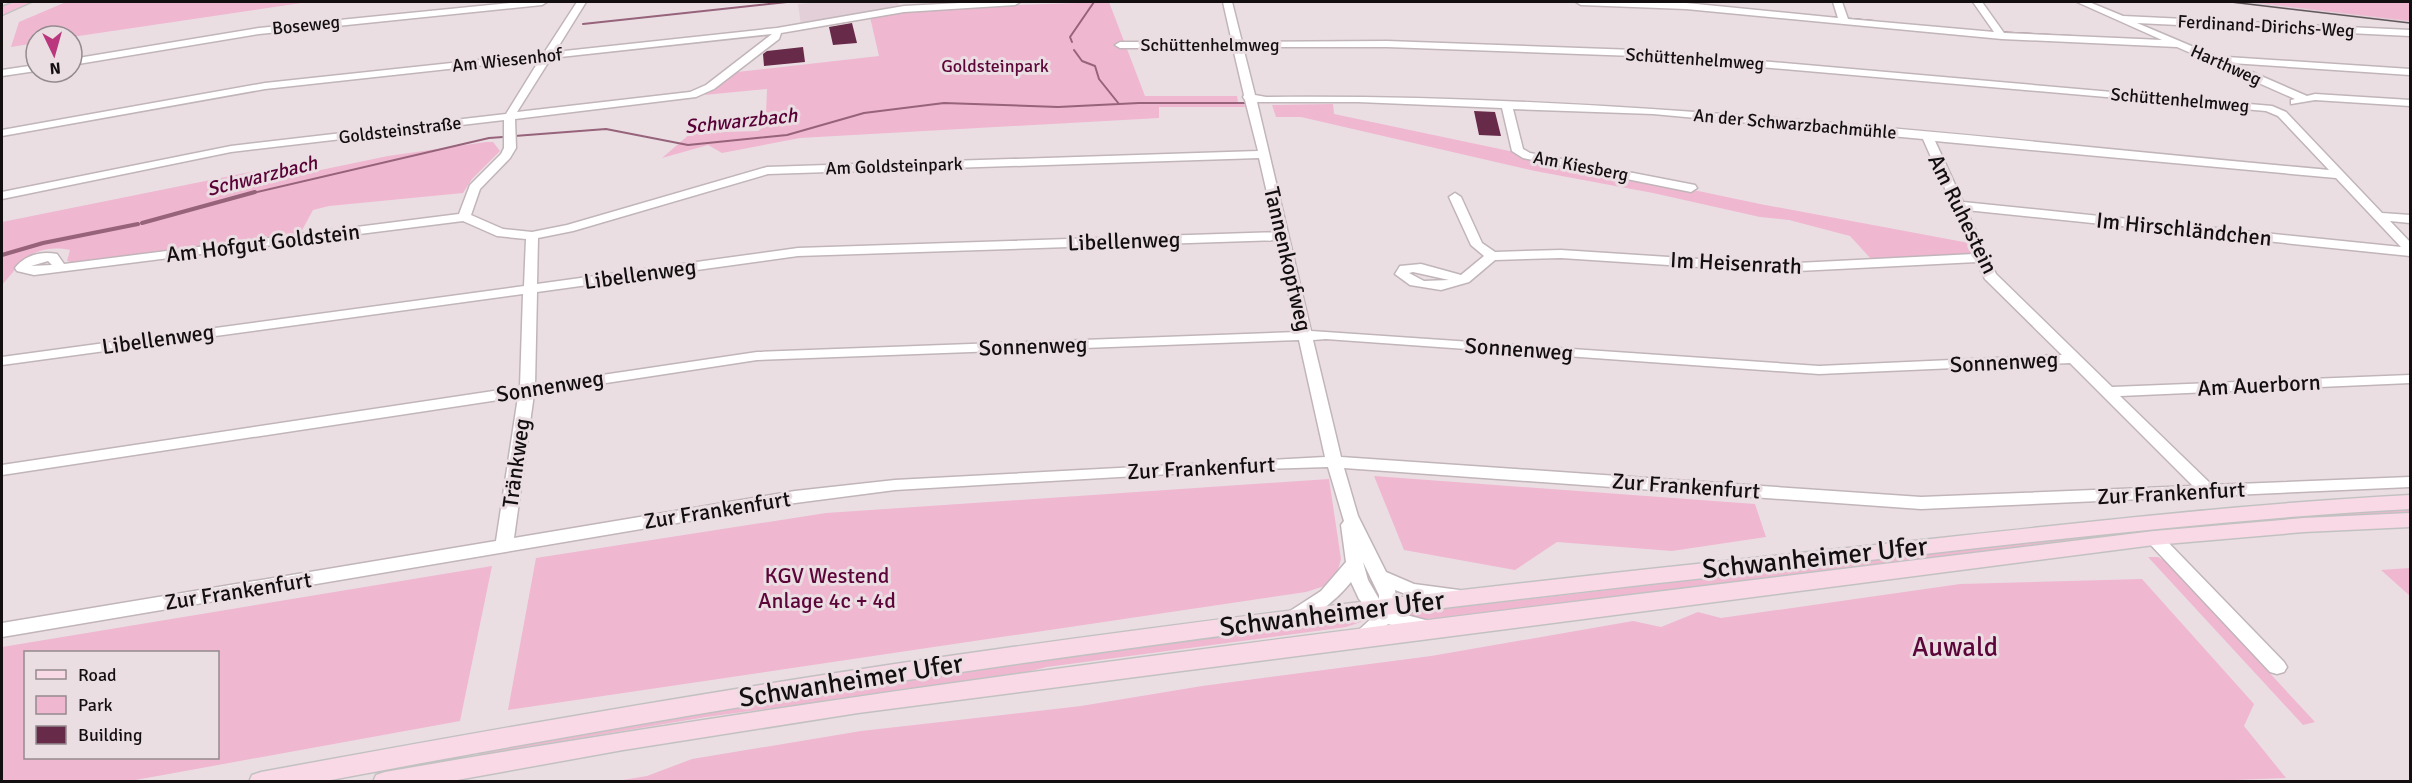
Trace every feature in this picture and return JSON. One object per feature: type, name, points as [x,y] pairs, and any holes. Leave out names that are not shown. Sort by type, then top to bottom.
[{"type":"highway","points":[[2,11],[25,2]]},
{"type":"main road","name":"Schwanheimer Ufer","points":[[261,782],[466,744],[856,680],[989,659],[1292,619],[2147,520],[2286,508],[2410,502]]},
{"type":"main road","name":"Schwanheimer Ufer","points":[[385,782],[623,740],[858,704],[1356,641],[1437,628],[2154,538],[2304,525],[2410,520]]},
{"type":"street","name":"Boseweg","points":[[84,60],[260,30],[542,2]]},
{"type":"street","points":[[464,217],[474,188],[506,156],[510,137],[509,117],[581,2]]},
{"type":"street","name":"Am Wiesenhof","points":[[2,134],[249,88],[777,31],[904,9],[1015,2]]},
{"type":"street","name":"Tannenkopfweg","points":[[1227,2],[1334,462],[1350,516],[1381,578],[1384,610]]},
{"type":"street","points":[[1581,2],[1697,4],[2000,33],[2179,44]]},
{"type":"street","points":[[1838,2],[1844,19]]},
{"type":"street","points":[[1978,2],[2000,33]]},
{"type":"street","name":"Harthweg","points":[[2082,2],[2305,99]]},
{"type":"street","name":"Ferdinand-Dirichs-Weg","points":[[2122,19],[2410,33]]},
{"type":"street","name":"Goldsteinstraße","points":[[2,195],[231,149],[692,95],[710,87],[776,37],[777,31]]},
{"type":"street","name":"Schüttenhelmweg","points":[[1120,45],[1386,44],[1649,54],[2272,109]]},
{"type":"street","points":[[2215,60],[2410,72]]},
{"type":"street","points":[[2,74],[24,70]]},
{"type":"street","name":"An der Schwarzbachmühle","points":[[1248,97],[1266,100],[1358,99],[1653,111],[2340,175]]},
{"type":"street","points":[[2410,103],[2315,97],[2272,109],[2340,175],[2410,251]]},
{"type":"street","name":"Am Kiesberg","points":[[1507,105],[1518,151],[1527,156],[1691,188]]},
{"type":"street","name":"Am Ruhestein","points":[[1927,136],[1990,276],[2208,491]]},
{"type":"street","name":"Am Goldsteinpark","points":[[464,217],[501,233],[532,236],[569,228],[768,171],[1264,154]]},
{"type":"street","points":[[1455,197],[1477,245],[1492,256],[1464,279]]},
{"type":"street","name":"Im Hirschländchen","points":[[1957,205],[2410,251]]},
{"type":"street","points":[[2379,216],[2410,219]]},
{"type":"street","name":"Am Hofgut Goldstein","points":[[61,268],[464,217]]},
{"type":"street","name":"Tränkweg","points":[[504,546],[527,389],[532,236]]},
{"type":"street","name":"Libellenweg","points":[[2,361],[798,252],[1282,236]]},
{"type":"street","name":"Im Heisenrath","points":[[1492,256],[1561,254],[1776,268],[1980,258]]},
{"type":"street","name":"Sonnenweg","points":[[2,470],[750,356],[1306,336],[1820,370],[2072,359]]},
{"type":"street","name":"Am Auerborn","points":[[2107,392],[2410,379]]},
{"type":"street","name":"Zur Frankenfurt","points":[[2,630],[795,497],[895,485],[1257,464],[1334,462],[1921,503],[2410,482]]},
{"type":"street","name":"Tannenkopfweg","points":[[1350,516],[1353,565],[1364,594],[1384,610]]},
{"type":"street","points":[[2154,538],[2277,667]]},
{"type":"street","points":[[1292,619],[1330,595],[1344,581],[1353,565]]},
{"type":"street","points":[[1381,578],[1411,590],[1479,596]]},
{"type":"street","points":[[1356,641],[1384,610],[1417,626],[1437,628]]},
{"type":"shaded area","points":[[899,2],[898,6],[801,25],[798,4]]},
{"type":"shaded area","points":[[2223,2],[2251,2],[2312,8],[2410,21],[2410,24]]},
{"type":"green space","points":[[66,2],[308,2],[84,35],[84,24],[24,24],[24,45],[11,47],[19,22]]},
{"type":"green space","name":"Goldsteinpark","points":[[1109,2],[1145,96],[1237,96],[1238,102],[1244,102],[1245,107],[1159,107],[1159,118],[800,138],[722,153],[708,145],[662,158],[691,133],[758,131],[773,119],[766,115],[767,89],[704,95],[737,72],[879,56],[870,17],[954,7]]},
{"type":"green space","points":[[2251,2],[2410,2],[2410,21]]},
{"type":"green space","points":[[1333,104],[1334,114],[1760,204],[1969,243],[1974,254],[1872,260],[1850,236],[1789,220],[1760,217],[1653,193],[1535,171],[1301,117],[1276,117],[1272,105]]},
{"type":"green space","points":[[493,142],[500,151],[472,179],[463,193],[329,206],[313,210],[300,234],[73,263],[67,261],[70,250],[47,249],[30,256],[2,285],[2,222],[245,173],[264,170],[258,183],[388,156]]},
{"type":"green space","points":[[1374,476],[1755,504],[1766,537],[1672,551],[1557,542],[1515,570],[1404,550]]},
{"type":"green space","name":"KGV Westend Anlage 4c + 4d","points":[[1329,479],[1341,559],[1334,583],[1306,592],[508,710],[536,558],[826,513]]},
{"type":"green space","points":[[2410,508],[2410,514],[2200,527],[2195,523]]},
{"type":"green space","points":[[2116,531],[2118,534],[1432,622],[1411,616],[1409,613]]},
{"type":"green space","points":[[2148,557],[2158,557],[2180,570],[2234,624],[2240,641],[2315,722],[2303,725]]},
{"type":"green space","points":[[492,566],[460,721],[130,781],[2,781],[2,647]]},
{"type":"green space","points":[[2410,568],[2410,596],[2381,570]]},
{"type":"green space","name":"Auwald","points":[[2142,579],[2254,704],[2244,726],[2286,778],[2182,782],[617,781],[647,776],[692,759],[861,731],[1081,706],[1202,686],[1431,656],[1633,621],[1661,627],[1698,612],[1721,618],[1960,584]]},
{"type":"green space","points":[[1363,619],[1364,621],[1346,627],[1047,667],[1002,678],[706,717],[478,755],[477,751],[983,667]]},
{"type":"building","points":[[852,23],[857,43],[833,45],[829,27]]},
{"type":"building","points":[[803,47],[805,62],[764,66],[763,54],[767,51]]},
{"type":"building","points":[[1474,111],[1495,112],[1501,136],[1479,135]]},
{"type":"waterway","points":[[583,24],[787,2]]},
{"type":"waterway","points":[[1072,42],[1070,37],[1094,2]]},
{"type":"waterway","points":[[1645,2],[1677,3]]},
{"type":"waterway","points":[[1831,17],[1874,21]]},
{"type":"waterway","points":[[1977,31],[2072,36]]},
{"type":"waterway","points":[[1074,50],[1082,61],[1095,66],[1099,79],[1119,104]]},
{"type":"waterway","name":"Schwarzbach","points":[[249,194],[489,138],[606,129],[688,145],[787,135],[864,113],[944,103],[1058,107],[1119,104]]},
{"type":"waterway","name":"Schwarzbach","points":[[1119,104],[1245,103]]},
{"type":"waterway","name":"Schwarzbach","points":[[142,223],[255,192]]},
{"type":"waterway","name":"Schwarzbach","points":[[2,255],[43,243],[138,224]]},
{"type":"tram line","points":[[2231,2],[2410,23]]}]
